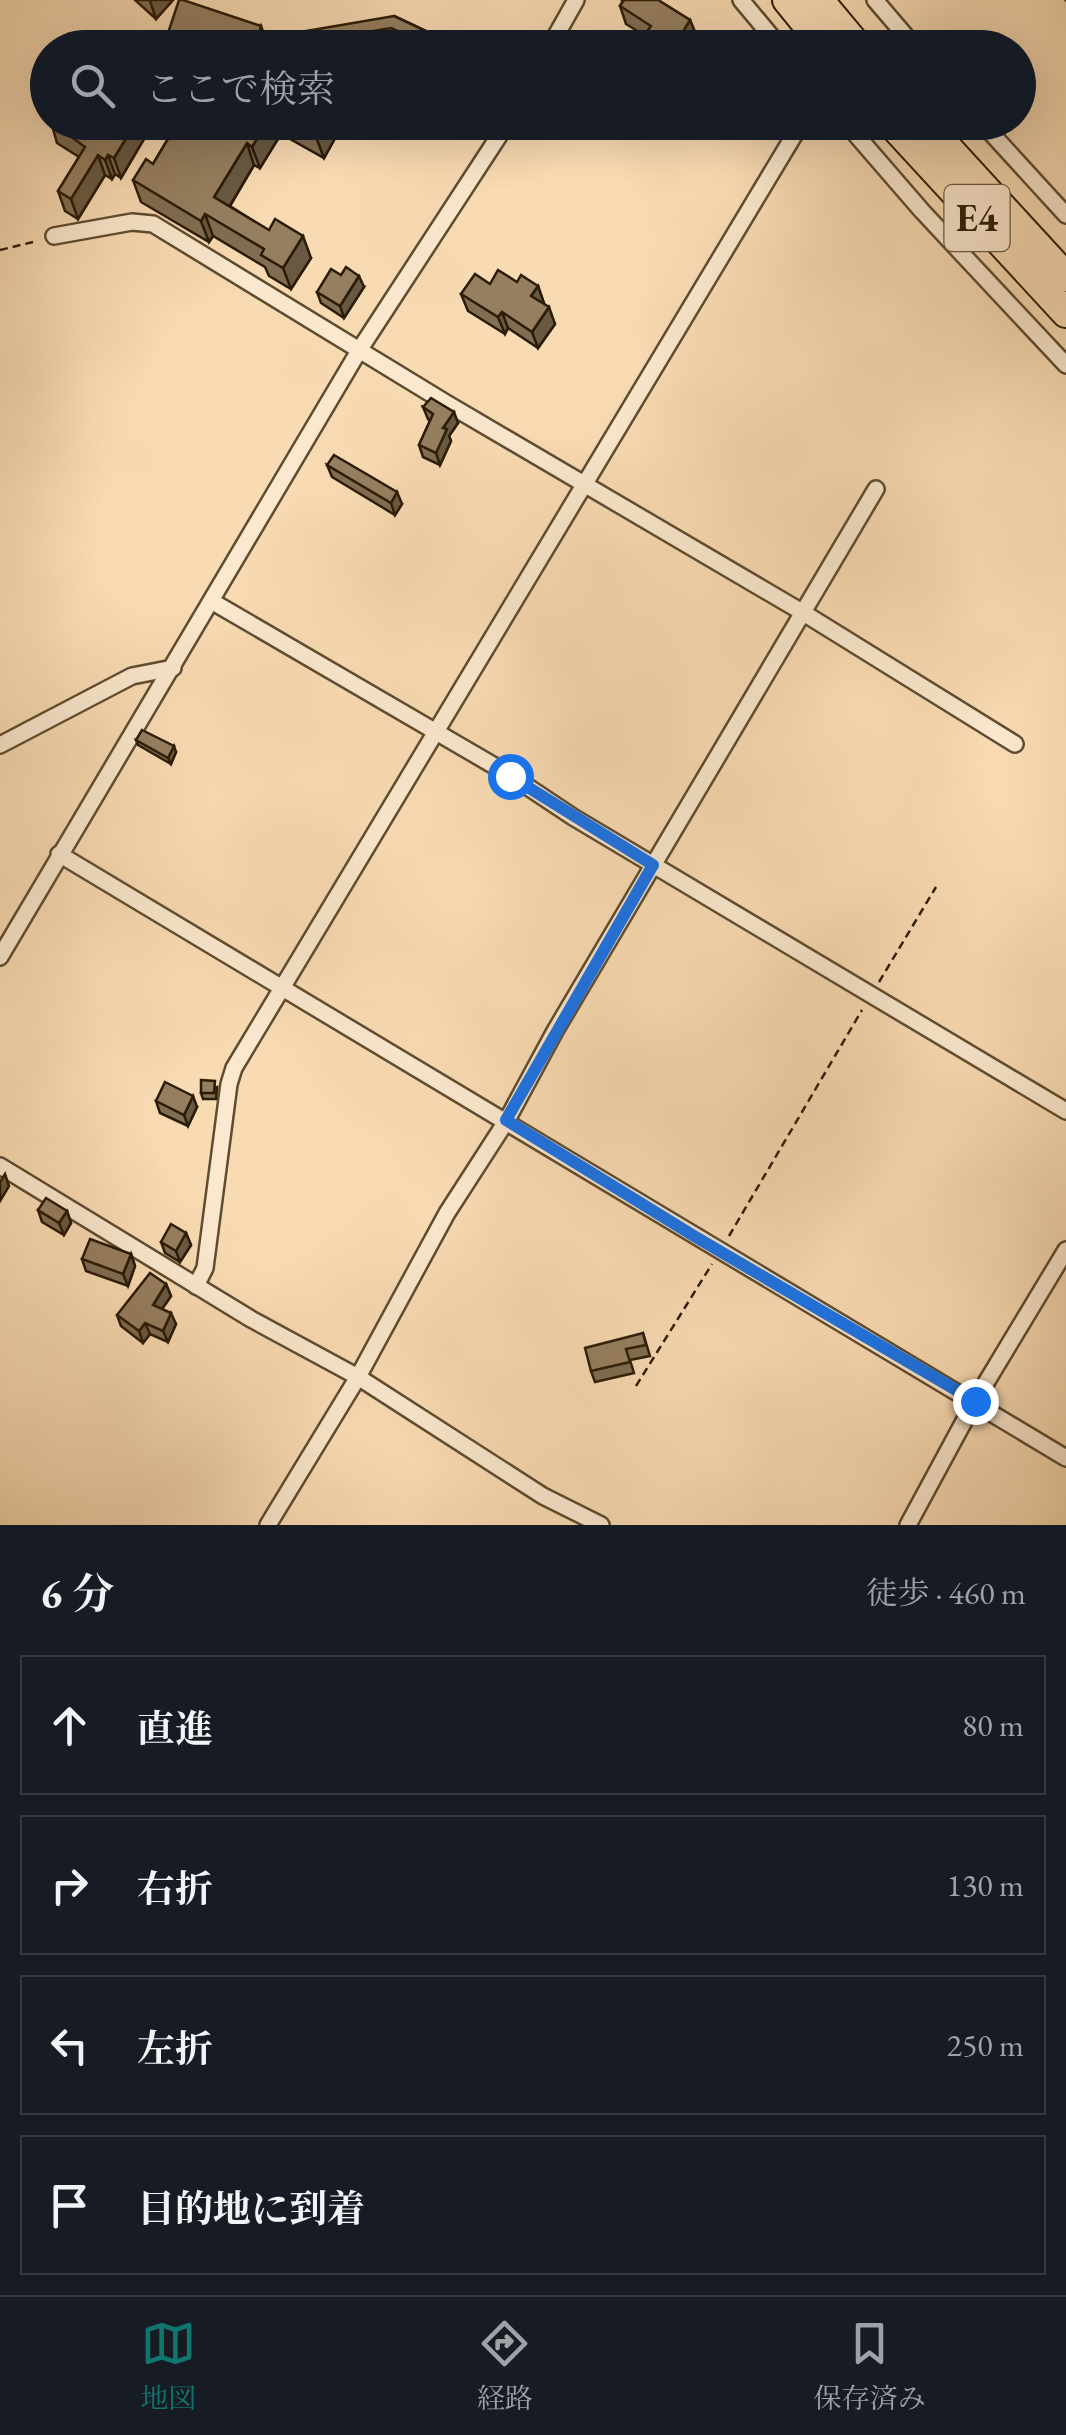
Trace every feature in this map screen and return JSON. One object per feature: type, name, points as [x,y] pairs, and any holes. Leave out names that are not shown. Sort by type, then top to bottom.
[{"type":"highway","points":[[787,0],[811,30]]},
{"type":"highway","points":[[819,0],[845,30]]},
{"type":"highway","name":"E4","points":[[907,140],[1066,313]]},
{"type":"highway","name":"E4","points":[[940,140],[1066,277]]},
{"type":"street","points":[[559,30],[576,0]]},
{"type":"street","points":[[741,0],[766,30]]},
{"type":"street","points":[[875,0],[901,30]]},
{"type":"street","points":[[0,957],[360,350],[496,140]]},
{"type":"street","points":[[196,1286],[205,1268],[231,1075],[791,140]]},
{"type":"street","points":[[860,140],[1066,366]]},
{"type":"street","points":[[997,140],[1066,215]]},
{"type":"street","points":[[54,236],[132,222],[154,224],[1015,744]]},
{"type":"street","points":[[268,1525],[358,1377],[447,1213],[506,1120],[876,490]]},
{"type":"street","points":[[213,602],[1066,1111]]},
{"type":"street","points":[[0,744],[132,676],[174,668]]},
{"type":"street","points":[[59,854],[1066,1458]]},
{"type":"street","points":[[0,1166],[196,1286],[358,1377],[543,1496],[600,1525]]},
{"type":"street","points":[[908,1525],[975,1401],[1066,1250]]},
{"type":"path","points":[[0,250],[54,236]]},
{"type":"path","points":[[636,1386],[936,887]]},
{"type":"building","points":[[179,0],[261,26],[260,30],[169,30]]},
{"type":"building","points":[[624,0],[658,0],[690,20],[684,30],[648,30],[651,26],[620,6]]},
{"type":"building","points":[[394,16],[424,30],[391,28],[312,30]]},
{"type":"building","points":[[75,140],[125,140],[114,158],[108,155],[105,160],[98,155],[71,199],[58,191],[85,147]]},
{"type":"building","points":[[167,140],[256,140],[252,147],[247,143],[214,197],[269,230],[275,219],[303,236],[283,268],[261,255],[264,249],[205,214],[201,221],[133,180],[146,159],[153,164]]},
{"type":"building","points":[[346,267],[359,276],[340,306],[317,292],[331,269],[341,275]]},
{"type":"building","points":[[498,270],[517,282],[521,275],[538,286],[531,296],[549,307],[532,332],[502,312],[498,317],[461,294],[475,274],[490,284]]},
{"type":"building","points":[[431,398],[454,412],[443,428],[447,429],[436,453],[419,445],[433,414],[423,407]]},
{"type":"building","points":[[334,455],[397,492],[391,503],[327,465]]},
{"type":"building","points":[[142,730],[174,746],[168,758],[136,740]]},
{"type":"building","points":[[201,1080],[215,1081],[214,1093],[201,1093]]},
{"type":"building","points":[[165,1082],[193,1096],[184,1115],[156,1101]]},
{"type":"building","points":[[46,1198],[67,1211],[59,1223],[38,1210]]},
{"type":"building","points":[[171,1224],[186,1233],[176,1251],[161,1242]]},
{"type":"building","points":[[90,1239],[131,1254],[123,1274],[82,1259]]},
{"type":"building","points":[[150,1273],[166,1284],[153,1305],[171,1313],[163,1331],[145,1323],[139,1331],[117,1315]]},
{"type":"building","points":[[643,1333],[646,1345],[626,1349],[630,1362],[591,1371],[585,1348]]},
{"type":"route","points":[[510,776],[653,865],[506,1120],[975,1401]]}]
